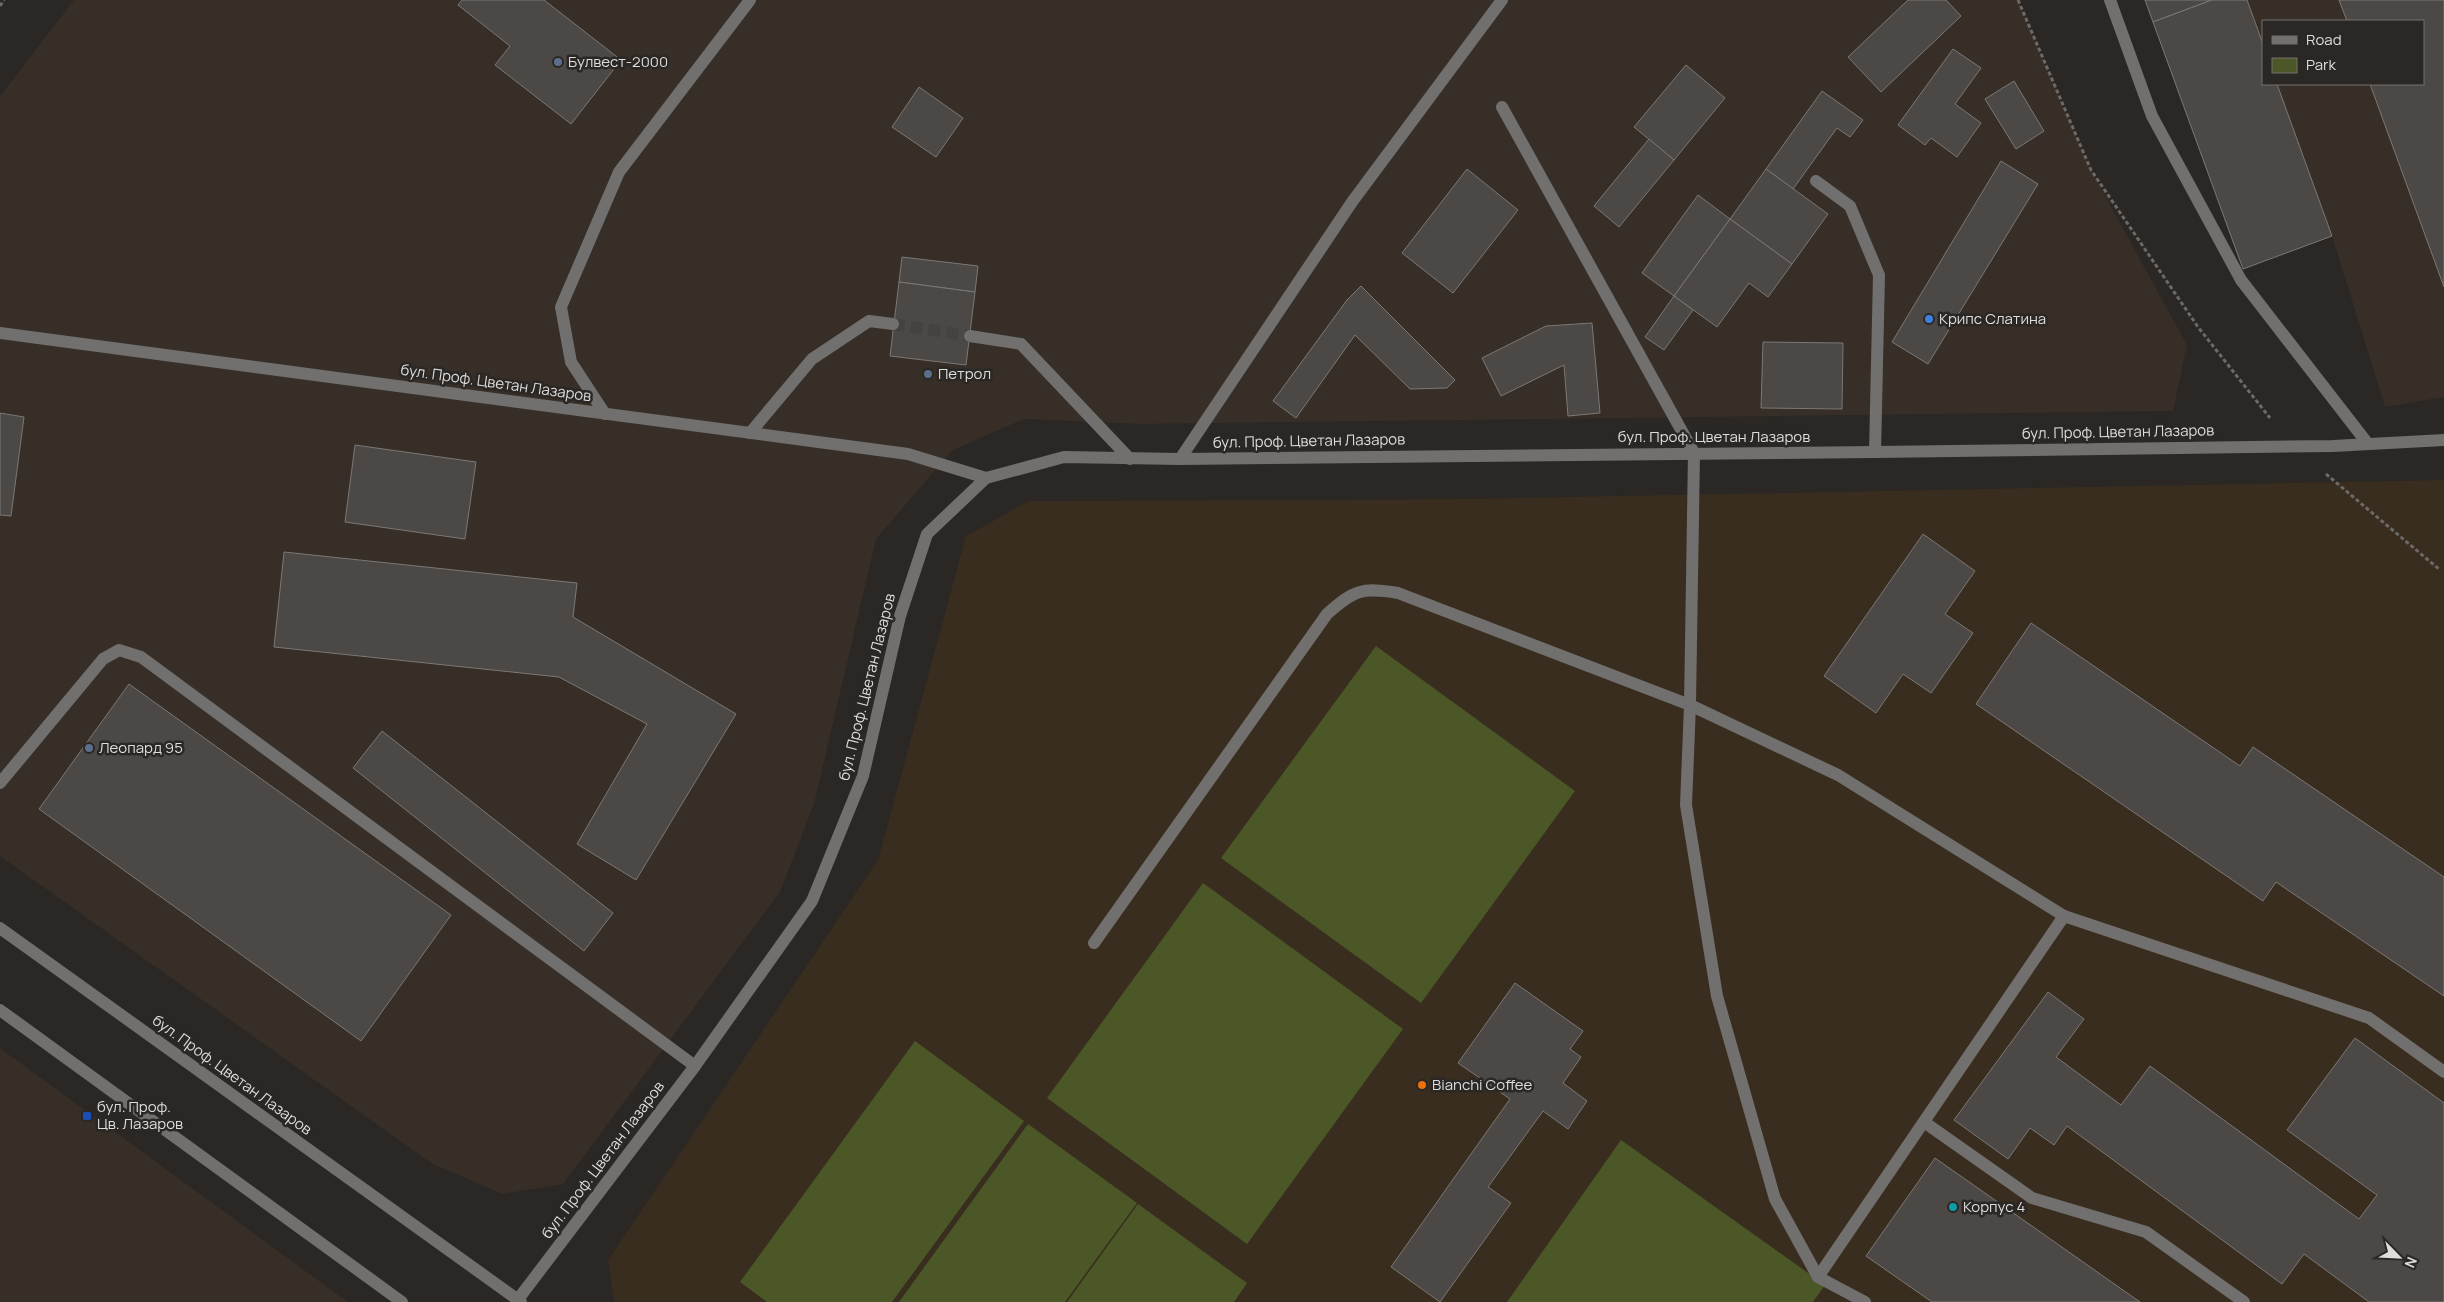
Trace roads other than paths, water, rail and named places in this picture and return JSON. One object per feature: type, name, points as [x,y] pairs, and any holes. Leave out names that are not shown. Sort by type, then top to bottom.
[{"type":"street","points":[[606,414],[571,362],[561,307],[619,172],[750,0]]},
{"type":"street","points":[[1180,459],[1352,202],[1502,0]]},
{"type":"street","points":[[2110,0],[2152,116],[2241,280],[2368,444]]},
{"type":"street","points":[[1502,107],[1694,453],[1690,705],[1686,805],[1717,996],[1775,1198],[1818,1277],[1864,1302]]},
{"type":"street","points":[[1816,181],[1850,206],[1879,275],[1875,452]]},
{"type":"street","points":[[750,433],[812,359],[869,321],[893,324]]},
{"type":"street","name":"бул. Проф. Цветан Лазаров","points":[[0,334],[908,454],[986,478]]},
{"type":"street","points":[[970,336],[1020,344],[1130,458]]},
{"type":"street","name":"бул. Проф. Цветан Лазаров","points":[[0,928],[518,1301],[694,1066],[812,901],[863,776],[900,616],[927,534],[986,478],[1064,457],[1180,459],[1875,452],[2292,446],[2444,440]]},
{"type":"street","points":[[1094,943],[1327,614],[1347,597],[1372,589],[1398,593],[1690,705],[1838,775],[2064,916],[2369,1018],[2444,1072]]},
{"type":"street","points":[[0,782],[103,659],[119,650],[141,657],[694,1066]]},
{"type":"street","points":[[1818,1277],[2064,916]]},
{"type":"street","points":[[0,1010],[402,1302]]},
{"type":"street","points":[[1924,1122],[2032,1198],[2146,1232],[2244,1302]]},
{"type":"tunnel","points":[[893,324],[970,336]]},
{"type":"place","name":"Булвест-2000","points":[[558,62]]},
{"type":"place","name":"Крипс Слатина","points":[[1929,319]]},
{"type":"place","name":"Петрол","points":[[928,374]]},
{"type":"place","name":"Леопард 95","points":[[89,748]]},
{"type":"place","name":"Bianchi Coffee","points":[[1422,1085]]},
{"type":"place","name":"бул. Проф. Цв. Лазаров","points":[[87,1116]]},
{"type":"place","name":"Корпус 4","points":[[1953,1207]]}]
